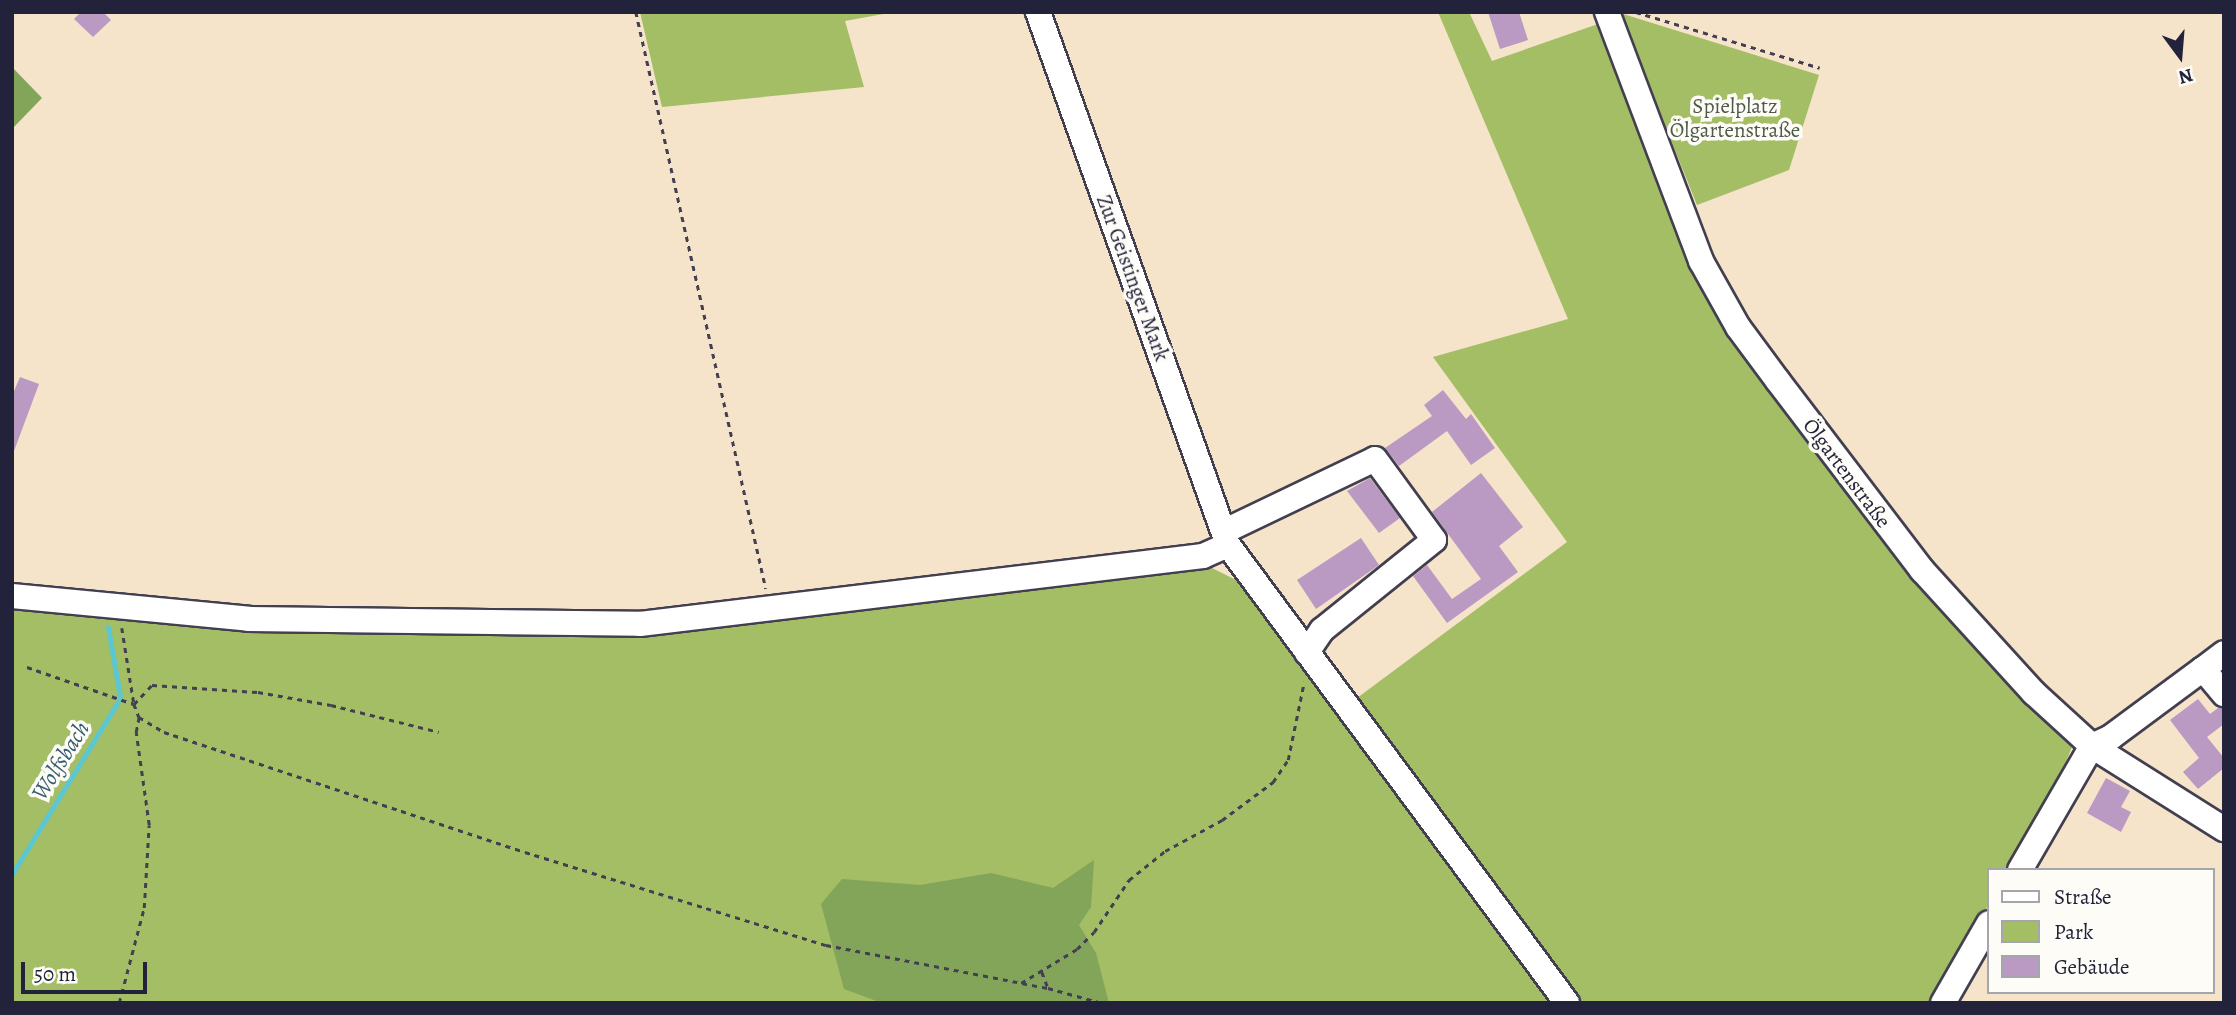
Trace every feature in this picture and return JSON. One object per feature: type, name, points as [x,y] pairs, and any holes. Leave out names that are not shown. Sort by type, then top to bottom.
[{"type":"street","name":"Zur Geistinger Mark","points":[[1038,12],[1227,538],[1307,652],[1567,1003]]},
{"type":"street","name":"Ölgartenstraße","points":[[1607,12],[1701,261],[1738,327],[1922,570],[2034,693],[2092,746],[2224,829]]},
{"type":"street","points":[[12,596],[249,619],[640,624],[1203,556],[1227,538],[1376,459],[1434,540],[1322,630],[1307,652]]},
{"type":"street","points":[[2021,868],[2092,746],[2111,737],[2224,653]]},
{"type":"street","points":[[2203,669],[2224,694]]},
{"type":"street","points":[[1943,1003],[1988,925]]},
{"type":"path","points":[[636,12],[771,609]]},
{"type":"path","points":[[1636,12],[1820,68]]},
{"type":"path","points":[[119,608],[134,704],[139,717],[136,732],[149,825],[144,908],[119,1003]]},
{"type":"path","points":[[1021,983],[1077,949],[1094,932],[1129,880],[1165,851],[1222,820],[1273,782],[1288,761],[1302,705],[1307,652]]},
{"type":"path","points":[[27,667],[134,704]]},
{"type":"path","points":[[134,704],[152,685],[258,692],[331,705],[439,732]]},
{"type":"path","points":[[139,717],[164,732],[486,839],[826,945],[1048,988],[1102,1003]]},
{"type":"path","points":[[1042,971],[1048,988]]},
{"type":"green space","points":[[640,12],[894,12],[845,21],[864,87],[662,107]]},
{"type":"green space","points":[[1438,12],[1469,12],[1492,61],[1598,24],[1697,280],[1782,406],[1924,589],[2002,676],[2072,747],[2060,776],[2009,868],[1988,868],[1988,905],[1933,1003],[1578,1003],[1353,701],[1567,542],[1433,357],[1568,319]]},
{"type":"green space","name":"Spielplatz Ölgartenstraße","points":[[1620,13],[1819,75],[1789,170],[1697,205]]},
{"type":"green space","points":[[12,67],[42,98],[12,129]]},
{"type":"green space","points":[[1204,564],[1246,585],[1555,1003],[12,1003],[12,606],[253,632],[645,634],[810,616]]},
{"type":"green space","points":[[1094,860],[1091,907],[1079,925],[1096,953],[1109,1003],[882,1003],[844,989],[821,904],[842,879],[920,885],[991,873],[1053,888]]},
{"type":"building","points":[[81,12],[103,12],[111,20],[93,37],[74,19]]},
{"type":"building","points":[[1488,12],[1519,12],[1528,40],[1500,49]]},
{"type":"building","points":[[20,377],[39,384],[14,451],[12,396]]},
{"type":"building","points":[[1443,390],[1466,419],[1471,414],[1495,448],[1471,465],[1447,431],[1399,466],[1385,448],[1432,416],[1424,405]]},
{"type":"building","points":[[1481,473],[1523,527],[1499,546],[1518,572],[1447,623],[1413,576],[1427,565],[1452,599],[1481,579],[1432,512]]},
{"type":"building","points":[[1370,478],[1400,518],[1379,533],[1347,491]]},
{"type":"building","points":[[1361,538],[1379,565],[1316,609],[1297,580]]},
{"type":"building","points":[[2198,699],[2210,714],[2218,708],[2224,708],[2224,724],[2207,737],[2224,758],[2224,768],[2198,789],[2183,772],[2199,758],[2170,720]]},
{"type":"building","points":[[2106,778],[2130,791],[2121,807],[2131,812],[2121,832],[2087,813]]},
{"type":"waterway","name":"Wolfsbach","points":[[108,627],[120,697]]},
{"type":"waterway","name":"Wolfsbach","points":[[12,874],[118,702]]}]
